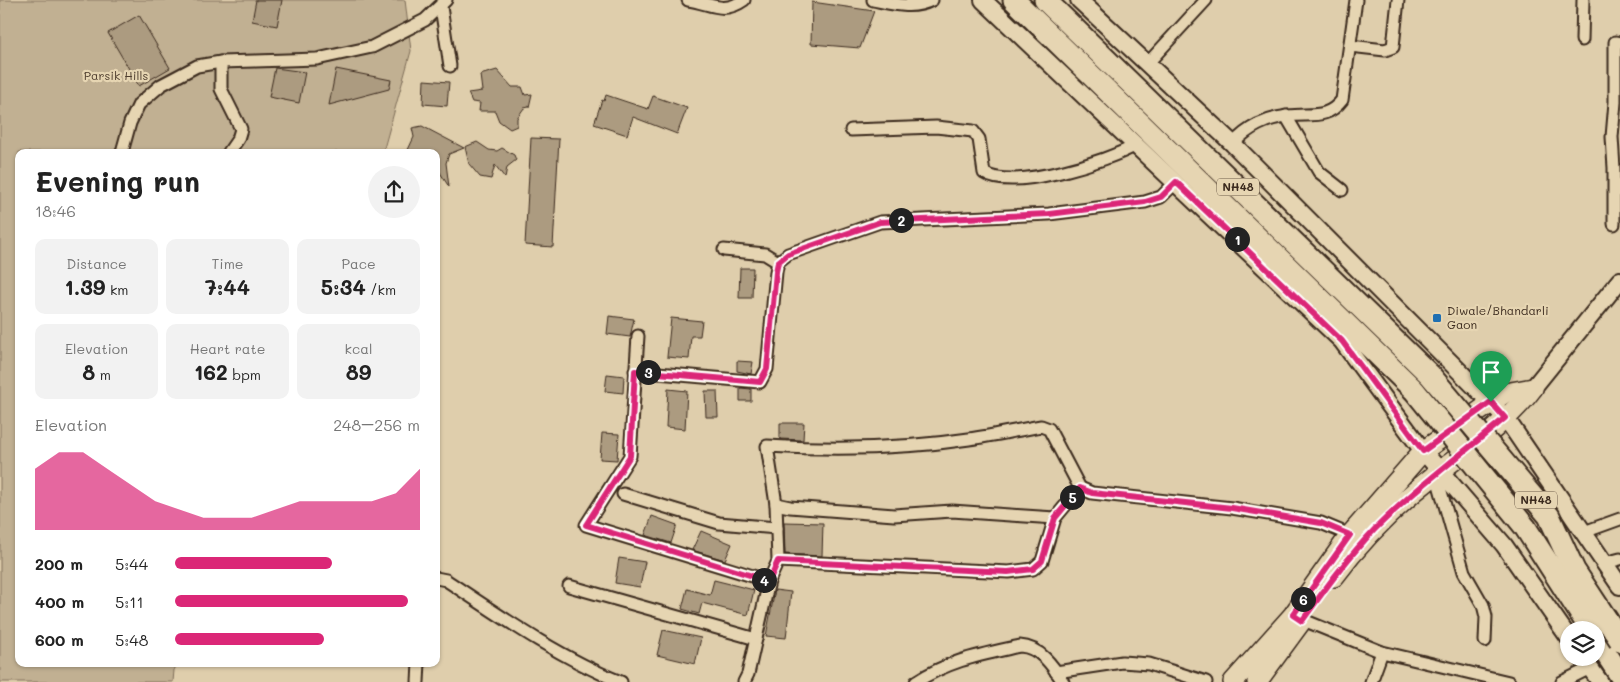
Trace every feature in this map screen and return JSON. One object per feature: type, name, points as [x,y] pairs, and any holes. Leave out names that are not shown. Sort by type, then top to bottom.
[{"type":"highway","name":"NH48","points":[[1014,0],[1414,390],[1525,527],[1585,621]]},
{"type":"highway","name":"NH48","points":[[1045,0],[1430,375],[1549,516],[1574,570],[1620,640]]},
{"type":"highway","points":[[1605,652],[1620,675]]},
{"type":"main road","points":[[1257,682],[1350,535],[1423,451],[1505,393],[1533,388]]},
{"type":"main road","points":[[1233,682],[1297,618],[1376,529],[1438,472],[1520,405],[1533,388]]},
{"type":"street","points":[[688,0],[718,8],[734,7],[744,0]]},
{"type":"street","points":[[873,0],[906,6],[924,4],[932,0]]},
{"type":"street","points":[[983,0],[1342,341],[1438,472],[1504,544],[1560,625]]},
{"type":"street","points":[[1079,0],[1233,144],[1491,402],[1505,418],[1584,532],[1613,561],[1620,586]]},
{"type":"street","points":[[1147,64],[1206,0]]},
{"type":"street","points":[[1233,144],[1256,125],[1286,116],[1323,114],[1335,109],[1342,100],[1356,0]]},
{"type":"street","points":[[1350,46],[1385,50],[1393,47],[1398,0]]},
{"type":"street","points":[[1582,0],[1582,40]]},
{"type":"street","points":[[123,149],[130,123],[139,104],[161,85],[197,66],[221,62],[317,59],[372,47],[425,20],[443,3]]},
{"type":"street","points":[[443,3],[450,66]]},
{"type":"street","points":[[1614,224],[1612,137],[1615,102],[1615,42],[1620,43]]},
{"type":"street","points":[[221,62],[221,89],[241,129],[238,139],[231,149]]},
{"type":"street","points":[[1286,116],[1319,172],[1342,190]]},
{"type":"street","points":[[851,130],[936,127],[973,131],[979,139],[984,172],[992,178],[1014,179],[1070,170],[1121,154],[1136,145]]},
{"type":"street","points":[[635,371],[760,382],[767,369],[773,291],[778,262],[788,254],[880,222],[1049,214],[1145,202],[1161,197],[1176,182]]},
{"type":"street","points":[[724,250],[765,254],[778,262]]},
{"type":"street","points":[[1533,388],[1620,280]]},
{"type":"street","points":[[638,336],[630,456],[586,525],[769,581]]},
{"type":"street","points":[[744,682],[748,674],[769,581],[778,561],[776,504],[767,446],[839,449],[906,445],[968,440],[1041,426],[1048,429],[1080,488],[1092,493],[1232,508],[1321,523],[1350,535]]},
{"type":"street","points":[[1438,472],[1464,572],[1483,605],[1486,617],[1485,641]]},
{"type":"street","points":[[778,561],[1008,572],[1033,569],[1042,561],[1055,518],[1080,488]]},
{"type":"street","points":[[623,494],[719,523],[777,528]]},
{"type":"street","points":[[776,504],[790,507],[894,515],[952,511],[1055,518]]},
{"type":"street","points":[[1584,532],[1620,519]]},
{"type":"street","points":[[440,579],[446,580],[499,615],[592,671],[621,682]]},
{"type":"street","points":[[569,586],[756,639]]},
{"type":"street","points":[[1297,618],[1382,652],[1509,682]]},
{"type":"street","points":[[916,682],[938,668],[962,659],[1020,646],[1029,646],[1040,653],[1063,682]]},
{"type":"street","points":[[1371,682],[1382,652]]},
{"type":"street","points":[[1056,672],[1122,662],[1150,664],[1206,682]]},
{"type":"street","points":[[1562,682],[1582,666]]},
{"type":"street","points":[[1588,666],[1600,682]]},
{"type":"street","points":[[418,682],[419,667]]},
{"type":"green space","name":"Parsik Hills","points":[[0,0],[405,0],[411,51],[384,149],[15,149],[15,667],[176,667],[173,682],[0,682]]},
{"type":"building","points":[[256,0],[282,0],[277,26],[252,21]]},
{"type":"building","points":[[812,2],[874,11],[860,48],[811,44]]},
{"type":"building","points":[[139,15],[170,68],[139,86],[108,33]]},
{"type":"building","points":[[275,68],[305,72],[299,103],[269,97]]},
{"type":"building","points":[[336,69],[391,80],[389,89],[329,105]]},
{"type":"building","points":[[497,70],[512,87],[522,87],[525,95],[532,94],[529,107],[524,108],[517,118],[517,126],[510,129],[499,121],[495,111],[479,111],[480,103],[472,102],[468,93],[482,91],[480,75]]},
{"type":"building","points":[[424,80],[449,82],[447,106],[423,104]]},
{"type":"building","points":[[606,95],[648,109],[653,96],[687,108],[677,134],[633,117],[627,135],[594,124],[602,100],[604,101]]},
{"type":"building","points":[[422,126],[464,148],[449,154],[446,163],[449,187],[440,172],[440,149],[408,149],[414,137],[412,128]]},
{"type":"building","points":[[531,138],[559,139],[553,247],[525,245]]},
{"type":"building","points":[[477,142],[489,150],[497,151],[502,148],[514,155],[516,160],[507,167],[505,178],[495,165],[491,179],[480,177],[469,164],[465,147]]},
{"type":"building","points":[[740,268],[753,268],[752,298],[739,298]]},
{"type":"building","points":[[609,316],[634,319],[630,337],[607,334]]},
{"type":"building","points":[[671,318],[702,321],[700,336],[691,336],[689,359],[667,357]]},
{"type":"building","points":[[737,361],[753,362],[751,374],[737,371]]},
{"type":"building","points":[[607,374],[624,376],[623,393],[605,391]]},
{"type":"building","points":[[740,388],[751,389],[751,401],[740,401]]},
{"type":"building","points":[[668,389],[687,391],[685,429],[666,427]]},
{"type":"building","points":[[705,391],[717,391],[718,417],[706,417]]},
{"type":"building","points":[[780,423],[804,423],[803,440],[780,439]]},
{"type":"building","points":[[602,433],[619,434],[617,460],[600,459]]},
{"type":"building","points":[[652,516],[677,525],[671,543],[645,535]]},
{"type":"building","points":[[784,522],[823,523],[822,556],[785,554]]},
{"type":"building","points":[[701,531],[732,544],[725,560],[692,550]]},
{"type":"building","points":[[619,558],[645,562],[640,587],[615,583]]},
{"type":"building","points":[[714,580],[754,590],[748,615],[702,603],[699,614],[682,609],[687,589],[710,595]]},
{"type":"building","points":[[775,590],[791,592],[786,638],[766,636]]},
{"type":"building","points":[[663,630],[701,638],[695,664],[657,655]]},
{"type":"place","name":"Diwale/Bhandarli Gaon","points":[[1437,318]]},
{"type":"route","points":[[1176,182],[1342,341],[1423,451],[1491,402],[1505,418],[1454,462],[1436,474],[1376,529],[1343,564],[1302,621],[1293,615],[1325,567],[1350,535],[1321,523],[1217,506],[1092,493],[1080,488],[1055,518],[1042,561],[1033,569],[1008,572],[778,561],[769,581],[620,537],[586,525],[630,456],[635,371],[760,382],[767,369],[773,291],[778,262],[788,254],[880,222],[1049,214],[1145,202],[1161,197],[1176,182]]}]
